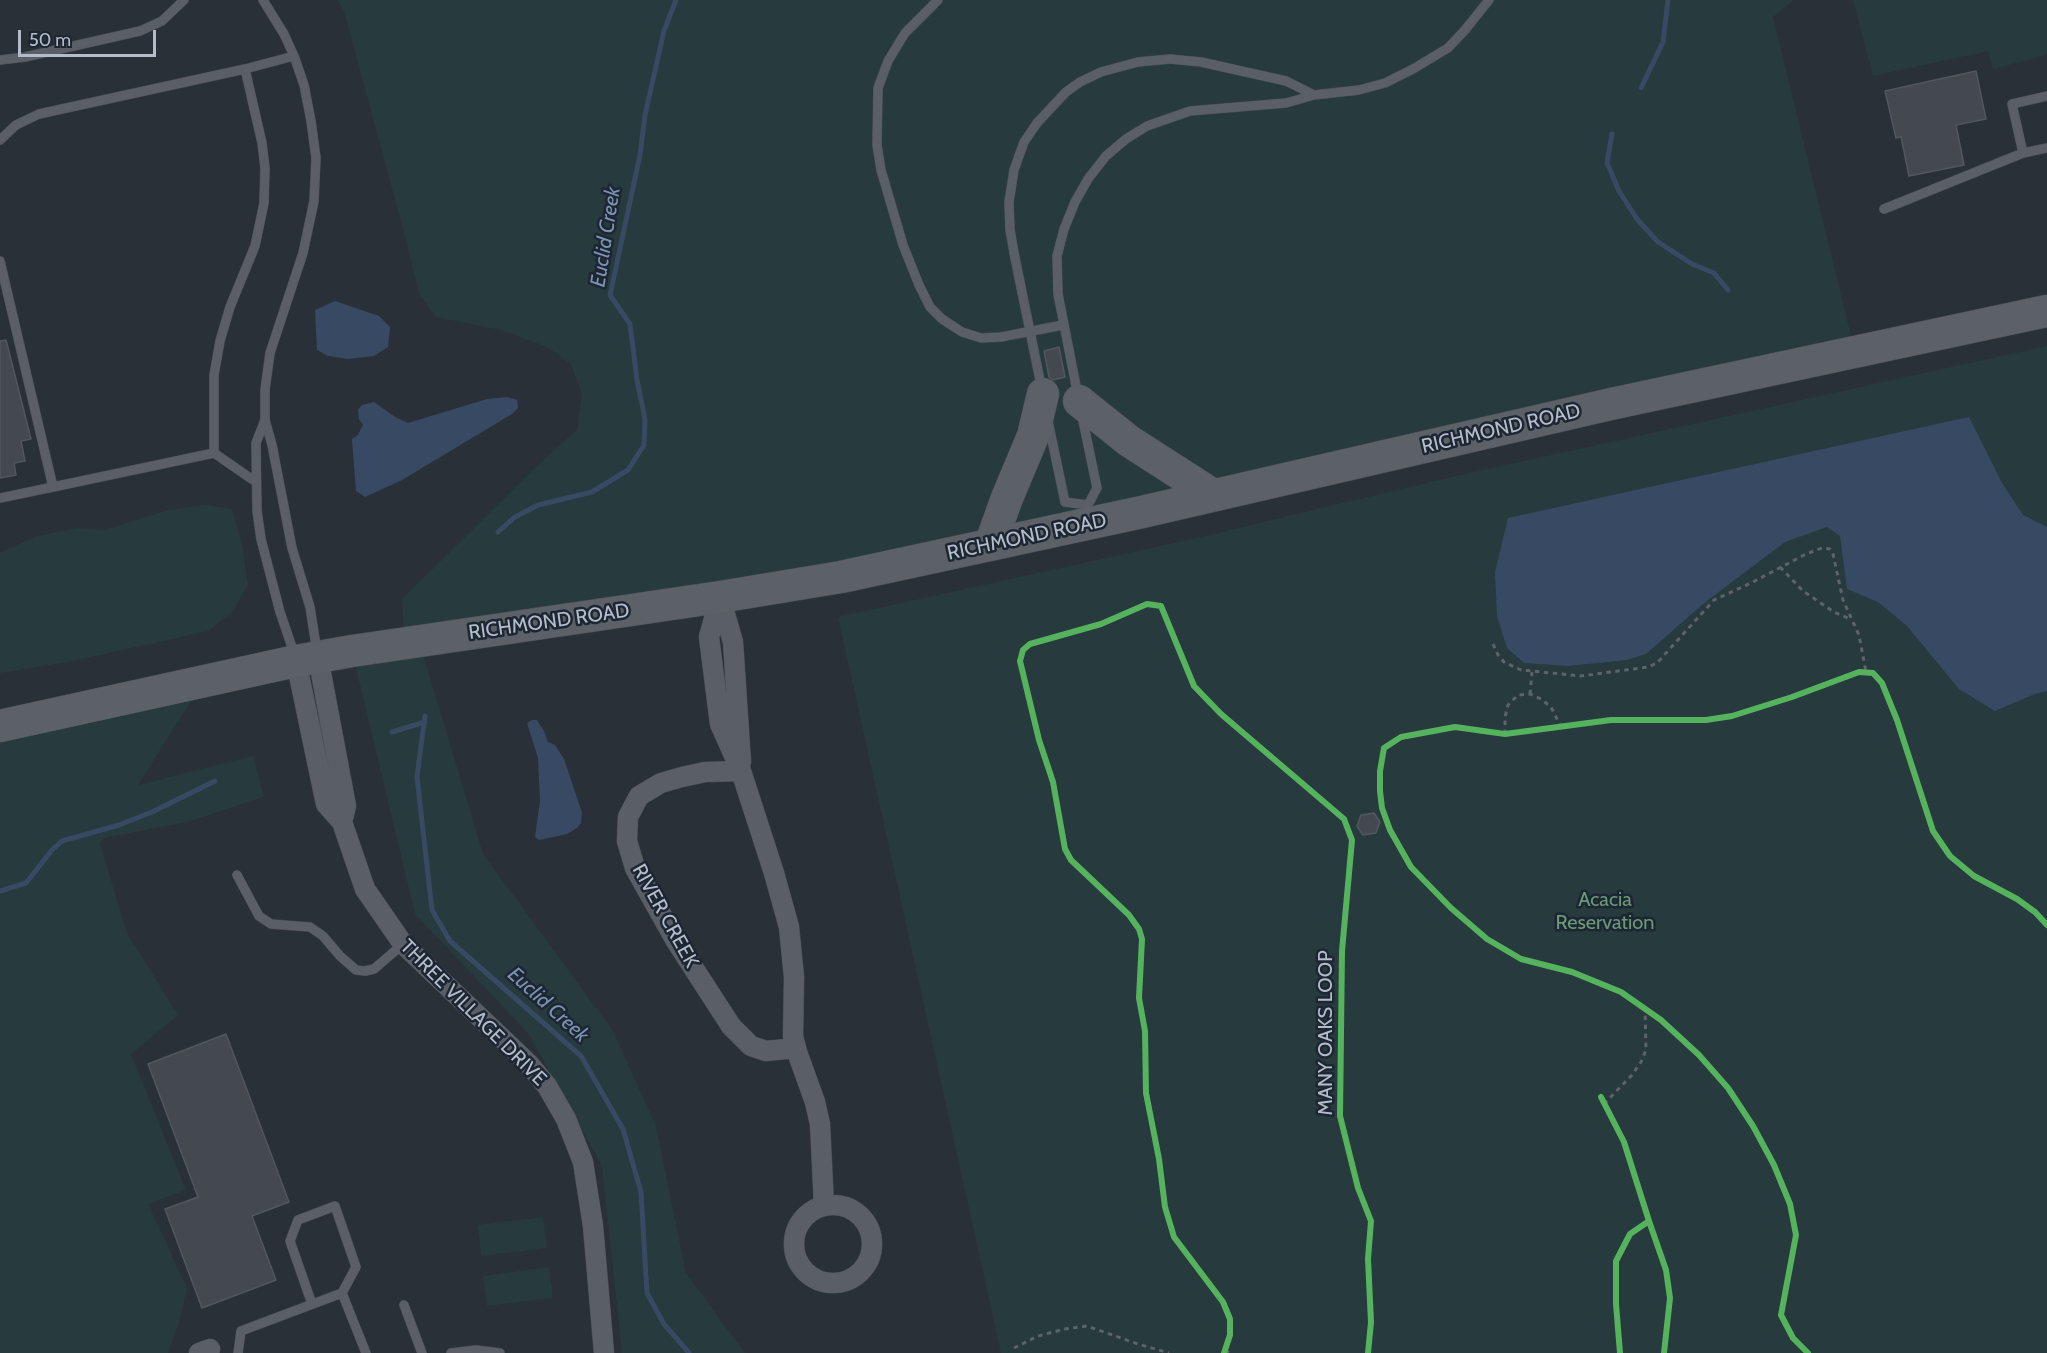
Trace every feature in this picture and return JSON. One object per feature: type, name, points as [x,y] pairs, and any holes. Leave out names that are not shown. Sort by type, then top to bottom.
[{"type":"main road","name":"RICHMOND ROAD","points":[[0,726],[307,659],[841,577],[1600,407],[2047,311]]},
{"type":"main road","points":[[990,545],[1033,435],[1043,394]]},
{"type":"main road","points":[[1079,400],[1129,441],[1214,495]]},
{"type":"street","points":[[720,597],[709,637],[720,724],[741,771],[789,927],[794,977],[793,1036],[820,1124],[824,1206]]},
{"type":"street","name":"THREE VILLAGE DRIVE","points":[[307,659],[327,804],[342,822],[365,889],[402,944],[529,1064],[547,1086],[566,1119],[583,1162],[593,1226],[604,1353]]},
{"type":"street","name":"RIVER CREEK","points":[[741,771],[705,772],[682,777],[661,783],[639,796],[628,817],[627,841],[635,868],[676,941],[731,1026],[751,1046],[766,1051],[796,1048]]},
{"type":"lane","points":[[0,60],[35,55],[140,31],[162,21],[184,0]]},
{"type":"lane","points":[[263,0],[284,34],[294,56],[304,86],[316,158],[314,201],[303,253],[270,353],[265,390],[265,420],[272,445],[283,510],[310,607],[307,659]]},
{"type":"lane","points":[[938,0],[905,33],[888,61],[878,88],[877,145],[891,207],[903,245],[930,307],[942,319],[962,332],[981,338],[1001,337],[1063,326]]},
{"type":"lane","points":[[1314,95],[1286,81],[1201,62],[1170,59],[1125,64],[1091,77],[1066,92],[1037,123],[1024,142],[1010,185],[1010,230],[1065,502],[1088,505],[1098,488],[1063,326],[1057,256],[1064,229],[1075,202],[1088,179],[1106,156],[1126,139],[1147,126],[1190,111],[1286,103],[1314,95],[1359,90],[1385,83],[1448,48],[1489,0]]},
{"type":"lane","points":[[0,140],[16,125],[39,114],[245,69],[294,56]]},
{"type":"lane","points":[[214,453],[214,375],[218,349],[226,316],[253,252],[264,204],[265,168],[262,142],[245,69]]},
{"type":"lane","points":[[2023,153],[2012,104],[2047,96]]},
{"type":"lane","points":[[1884,209],[2023,153],[2047,148]]},
{"type":"lane","points":[[0,261],[53,487]]},
{"type":"lane","points":[[265,420],[256,443],[257,511],[261,539],[280,612],[307,659]]},
{"type":"lane","points":[[0,498],[214,453],[256,482]]},
{"type":"lane","points":[[237,875],[259,916],[271,924],[309,927],[323,936],[356,970],[374,969],[402,944]]},
{"type":"lane","points":[[238,1353],[241,1331],[342,1293],[356,1267],[335,1206],[298,1220],[290,1241],[312,1304]]},
{"type":"lane","points":[[342,1293],[366,1353]]},
{"type":"lane","points":[[404,1305],[422,1353]]},
{"type":"lane","points":[[451,1353],[476,1350],[500,1353]]},
{"type":"path","points":[[1493,644],[1504,662],[1521,670],[1581,676],[1648,667],[1658,663],[1714,600],[1822,548],[1830,549],[1833,554],[1843,600],[1859,635],[1866,672]]},
{"type":"path","points":[[1780,567],[1803,591],[1833,612],[1852,620]]},
{"type":"path","points":[[1530,694],[1532,671]]},
{"type":"path","points":[[1495,732],[1509,734],[1508,705],[1518,695],[1530,694],[1551,707],[1561,727]]},
{"type":"path","points":[[1551,729],[1571,726]]},
{"type":"path","points":[[1637,1003],[1653,1014]]},
{"type":"path","points":[[1604,1104],[1632,1075],[1641,1062],[1646,1050],[1645,1009]]},
{"type":"path","points":[[1014,1348],[1038,1336],[1087,1326],[1169,1353]]},
{"type":"path","points":[[1227,1352],[1228,1342]]},
{"type":"green space","points":[[337,0],[1794,0],[1773,17],[1855,352],[1251,486],[419,641],[483,854],[613,1031],[656,1126],[686,1273],[745,1353],[622,1353],[602,1166],[528,1033],[415,914],[352,651],[404,643],[402,599],[542,461],[577,430],[582,394],[571,364],[547,347],[501,330],[436,317],[419,294],[344,11]]},
{"type":"green space","points":[[1853,0],[2047,0],[2047,55],[1993,69],[1988,51],[1873,76]]},
{"type":"green space","name":"Acacia Reservation","points":[[2047,346],[2047,1353],[1001,1353],[838,617],[1201,537],[1447,478]]},
{"type":"green space","points":[[206,505],[232,509],[242,544],[248,585],[232,612],[209,631],[68,662],[0,673],[0,553],[37,536],[78,528],[105,530],[168,510]]},
{"type":"green space","points":[[203,682],[138,785],[253,756],[264,797],[191,821],[104,838],[100,844],[127,933],[178,1015],[131,1054],[186,1190],[148,1204],[187,1288],[179,1323],[168,1353],[0,1353],[0,726]]},
{"type":"green space","points":[[543,1217],[547,1248],[481,1256],[478,1225]]},
{"type":"green space","points":[[549,1267],[553,1298],[487,1306],[483,1276]]},
{"type":"water","points":[[335,301],[379,316],[390,327],[388,347],[374,356],[348,359],[328,356],[317,350],[315,310]]},
{"type":"water","points":[[507,397],[517,400],[518,408],[512,414],[402,480],[365,497],[356,491],[352,439],[358,435],[363,425],[359,419],[358,410],[362,405],[374,402],[408,423],[487,399]]},
{"type":"water","points":[[1969,417],[2002,483],[2023,515],[2047,527],[2047,691],[1995,711],[1959,689],[1907,626],[1878,602],[1847,589],[1840,536],[1827,527],[1785,542],[1703,604],[1646,654],[1627,660],[1568,666],[1524,663],[1507,648],[1497,616],[1495,572],[1508,518]]},
{"type":"water","points":[[537,720],[548,742],[555,745],[564,759],[582,813],[581,823],[577,828],[567,834],[539,840],[535,837],[540,801],[538,758],[527,723]]},
{"type":"building","points":[[1976,71],[1986,119],[1956,125],[1964,165],[1909,176],[1901,137],[1896,138],[1885,91]]},
{"type":"building","points":[[6,340],[31,439],[21,441],[25,461],[14,463],[16,475],[0,478],[0,341]]},
{"type":"building","points":[[1059,347],[1065,377],[1053,380],[1049,377],[1044,351]]},
{"type":"building","points":[[1374,813],[1380,822],[1376,833],[1363,835],[1357,826],[1361,815]]},
{"type":"building","points":[[226,1034],[289,1202],[252,1216],[276,1280],[202,1308],[165,1209],[198,1197],[148,1064]]},
{"type":"waterway","name":"Euclid Creek","points":[[498,532],[515,517],[538,505],[592,492],[628,470],[644,445],[645,419],[637,380],[630,324],[610,295],[640,155],[645,115],[664,31],[676,0]]},
{"type":"waterway","points":[[1641,88],[1663,42],[1668,0]]},
{"type":"waterway","points":[[1612,134],[1607,163],[1619,191],[1637,219],[1658,242],[1692,264],[1714,273],[1728,290]]},
{"type":"waterway","name":"Euclid Creek","points":[[425,716],[417,777],[432,910],[450,941],[581,1056],[623,1129],[641,1192],[647,1293],[664,1324],[689,1353]]},
{"type":"waterway","points":[[392,732],[425,722]]},
{"type":"waterway","points":[[0,891],[26,883],[62,841],[119,825],[152,812],[215,781]]},
{"type":"cycle path","points":[[1224,1353],[1230,1335],[1230,1319],[1223,1302],[1174,1237],[1165,1207],[1159,1159],[1146,1093],[1145,1031],[1139,998],[1142,939],[1139,929],[1129,915],[1071,860],[1065,849],[1053,782],[1039,740],[1020,661],[1023,650],[1030,644],[1101,624],[1147,604],[1161,606],[1194,686],[1221,714],[1344,819]]},
{"type":"cycle path","points":[[1808,1353],[1793,1338],[1781,1315],[1796,1235],[1790,1204],[1774,1165],[1753,1126],[1728,1088],[1699,1055],[1661,1020],[1621,992],[1572,972],[1521,959],[1487,939],[1451,908],[1411,867],[1390,830],[1382,808],[1380,791],[1380,771],[1384,748],[1401,737],[1455,727],[1505,734],[1611,720],[1706,720],[1732,716],[1859,672],[1873,673],[1882,683],[1897,720],[1933,831],[1950,856],[1974,876],[2017,899],[2035,912],[2047,925]]},
{"type":"cycle path","name":"MANY OAKS LOOP","points":[[1344,819],[1352,840],[1342,951],[1340,1116],[1358,1188],[1371,1221],[1368,1259],[1371,1322],[1368,1353]]},
{"type":"cycle path","points":[[1601,1097],[1624,1142],[1649,1221]]},
{"type":"cycle path","points":[[1620,1353],[1616,1304],[1616,1261],[1630,1234],[1649,1221],[1666,1270],[1670,1298],[1664,1353]]}]
